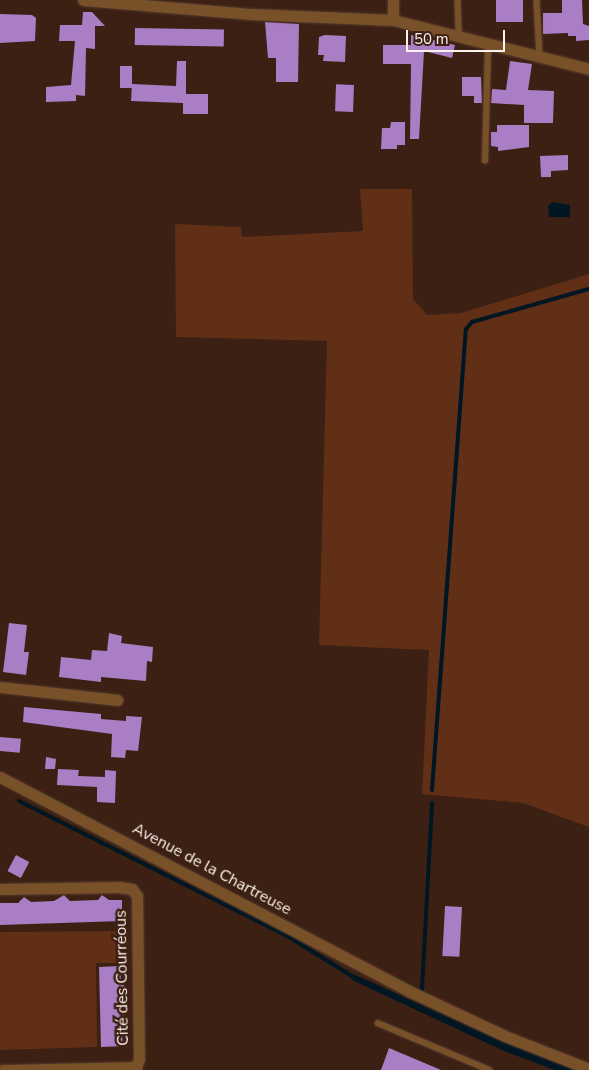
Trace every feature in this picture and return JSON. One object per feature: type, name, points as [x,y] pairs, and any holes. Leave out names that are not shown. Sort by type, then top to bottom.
[{"type":"street","points":[[83,0],[251,14],[393,20],[589,69]]},
{"type":"street","points":[[392,0],[393,20]]},
{"type":"street","points":[[0,687],[117,700]]},
{"type":"street","name":"Avenue de la Chartreuse","points":[[2,782],[409,991],[506,1036],[589,1069]]},
{"type":"street","name":"Cité des Courréous","points":[[0,889],[119,887],[132,888],[137,896],[139,1059],[136,1066],[3,1070]]},
{"type":"lane","points":[[458,0],[459,36]]},
{"type":"lane","points":[[537,0],[540,56]]},
{"type":"lane","points":[[485,161],[488,43]]},
{"type":"lane","points":[[378,1023],[489,1070]]},
{"type":"shaded area","points":[[360,189],[412,189],[413,299],[427,315],[461,313],[589,274],[589,827],[523,803],[422,794],[429,650],[319,645],[327,341],[176,337],[175,224],[241,227],[242,237],[363,231]]},
{"type":"shaded area","points":[[128,931],[129,963],[96,963],[97,1047],[0,1050],[0,932]]},
{"type":"water","points":[[553,202],[570,205],[570,217],[549,217],[548,206]]},
{"type":"water","points":[[355,975],[510,1045],[576,1070],[555,1070],[504,1051],[352,980]]},
{"type":"building","points":[[496,0],[523,0],[523,22],[496,22]]},
{"type":"building","points":[[562,0],[582,0],[583,24],[589,26],[589,40],[576,41],[576,36],[568,36],[568,33],[543,34],[543,13],[562,13]]},
{"type":"building","points":[[83,12],[92,12],[105,26],[95,26],[95,49],[86,48],[85,96],[76,95],[76,101],[46,102],[46,87],[71,85],[75,41],[59,41],[60,25],[82,25]]},
{"type":"building","points":[[0,14],[32,15],[36,18],[35,41],[0,43]]},
{"type":"building","points":[[265,22],[299,24],[298,82],[276,82],[276,58],[268,58]]},
{"type":"building","points":[[135,28],[224,30],[224,47],[135,45]]},
{"type":"building","points":[[325,35],[346,36],[345,62],[323,61],[324,55],[318,55],[319,37]]},
{"type":"building","points":[[411,35],[455,45],[452,58],[424,51],[419,139],[410,139],[411,64],[383,64],[383,45],[411,45]]},
{"type":"building","points":[[177,61],[186,61],[186,94],[208,94],[208,114],[183,114],[183,103],[131,101],[132,84],[176,86]]},
{"type":"building","points":[[510,61],[532,64],[528,90],[554,91],[553,123],[524,123],[524,105],[491,103],[492,89],[506,90]]},
{"type":"building","points":[[120,66],[132,66],[132,88],[120,88]]},
{"type":"building","points":[[462,77],[481,77],[482,103],[474,103],[474,96],[462,96]]},
{"type":"building","points":[[336,84],[354,85],[353,112],[335,111]]},
{"type":"building","points":[[391,122],[405,122],[405,145],[397,145],[397,149],[381,149],[382,128],[390,128]]},
{"type":"building","points":[[497,125],[529,125],[529,147],[498,151],[498,147],[491,146],[491,132],[497,132]]},
{"type":"building","points":[[568,155],[568,170],[551,171],[551,177],[541,177],[540,156]]},
{"type":"building","points":[[9,623],[27,625],[24,652],[29,652],[26,675],[3,672]]},
{"type":"building","points":[[109,633],[122,636],[121,643],[153,647],[152,662],[147,661],[146,681],[101,677],[101,682],[59,677],[61,657],[91,660],[92,650],[107,651]]},
{"type":"building","points":[[24,707],[101,714],[101,719],[126,721],[126,716],[142,717],[138,751],[126,750],[125,758],[111,757],[112,734],[23,722]]},
{"type":"building","points":[[0,737],[21,739],[20,753],[0,751]]},
{"type":"building","points":[[46,757],[56,759],[55,769],[45,769]]},
{"type":"building","points":[[58,769],[79,770],[78,776],[105,777],[105,770],[116,771],[115,803],[97,802],[97,787],[57,785]]},
{"type":"building","points":[[16,855],[29,862],[21,878],[8,871]]},
{"type":"building","points":[[64,895],[70,901],[98,900],[102,895],[109,900],[122,900],[122,921],[0,925],[0,903],[18,903],[24,897],[31,902],[54,901]]},
{"type":"building","points":[[445,906],[462,907],[459,957],[442,956]]},
{"type":"building","points":[[120,966],[121,981],[128,991],[121,1002],[122,1013],[128,1021],[122,1034],[123,1046],[101,1047],[99,967]]},
{"type":"building","points":[[389,1048],[441,1070],[381,1070]]},
{"type":"waterway","points":[[432,790],[466,329],[472,322],[589,289]]},
{"type":"waterway","points":[[19,801],[289,937],[358,980]]},
{"type":"waterway","points":[[422,989],[432,803]]}]
